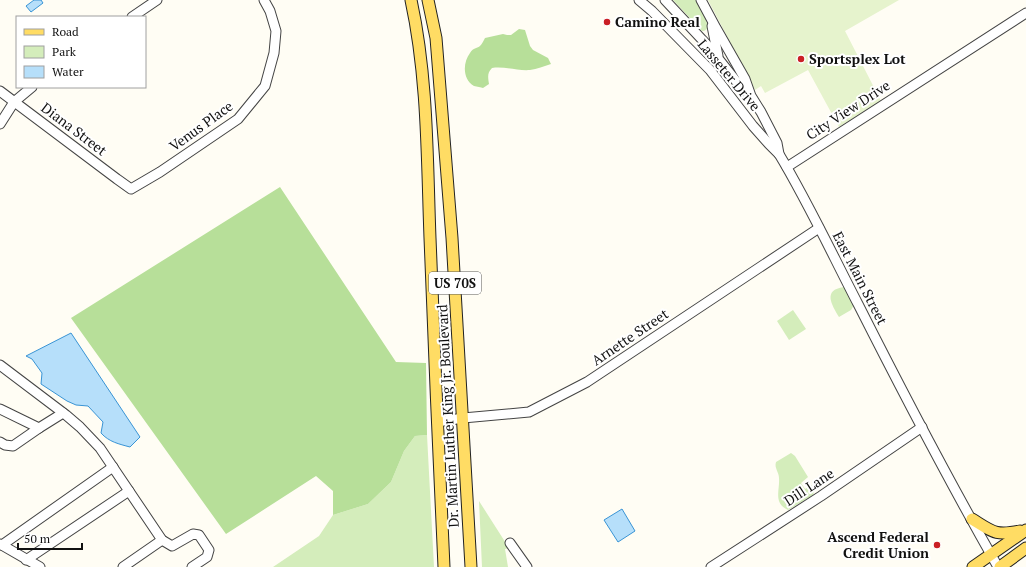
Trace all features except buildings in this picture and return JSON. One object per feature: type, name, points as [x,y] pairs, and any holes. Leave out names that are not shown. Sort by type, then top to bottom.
[{"type":"main road","name":"Dr. Martin Luther King Jr. Boulevard","points":[[411,0],[417,28],[425,100],[444,567]]},
{"type":"main road","name":"Dr. Martin Luther King Jr. Boulevard","points":[[428,0],[436,38],[452,238],[471,567]]},
{"type":"main road","points":[[972,519],[998,534],[1007,534],[1025,530]]},
{"type":"main road","points":[[973,567],[1025,530]]},
{"type":"main road","points":[[999,567],[1026,548]]},
{"type":"street","points":[[133,16],[157,0]]},
{"type":"street","name":"Venus Place","points":[[131,188],[160,172],[238,119],[265,86],[274,53],[276,31],[270,11],[264,0]]},
{"type":"street","name":"Lasseter Drive","points":[[639,0],[652,11],[710,70],[753,126],[779,154]]},
{"type":"street","name":"Lasseter Drive","points":[[665,0],[751,96]]},
{"type":"street","name":"East Main Street","points":[[702,0],[745,79],[751,96],[777,143],[779,154],[922,427],[999,567]]},
{"type":"street","name":"City View Drive","points":[[787,167],[1026,13]]},
{"type":"street","points":[[710,70],[719,59],[713,37],[711,18]]},
{"type":"street","points":[[0,124],[14,102],[31,88]]},
{"type":"street","name":"Diana Street","points":[[0,91],[116,179],[131,188]]},
{"type":"street","name":"Arnette Street","points":[[437,422],[529,412],[587,382],[819,228]]},
{"type":"street","points":[[0,365],[80,427],[100,448],[162,540],[172,546],[193,534],[199,535],[209,550],[207,557],[192,567]]},
{"type":"street","points":[[0,409],[39,428]]},
{"type":"street","points":[[0,442],[5,445],[13,446],[63,413]]},
{"type":"street","name":"Dill Lane","points":[[711,567],[821,496],[922,427]]},
{"type":"street","points":[[40,567],[1,545],[113,467]]},
{"type":"street","points":[[26,560],[129,491]]},
{"type":"street","points":[[123,567],[162,540]]},
{"type":"street","points":[[510,542],[527,567]]},
{"type":"green space","points":[[673,0],[696,0],[707,22],[707,29],[702,31]]},
{"type":"green space","points":[[708,0],[899,0],[845,31],[881,101],[839,127],[808,70],[765,93],[761,86],[755,90]]},
{"type":"green space","points":[[519,29],[525,30],[530,46],[533,50],[548,58],[551,64],[530,70],[492,68],[488,77],[489,84],[483,88],[474,86],[470,83],[467,79],[465,66],[471,51],[480,46],[485,38],[503,34],[511,35]]},
{"type":"green space","points":[[280,187],[396,362],[426,363],[427,435],[415,436],[404,451],[391,482],[368,504],[333,515],[333,491],[316,476],[226,534],[71,318]]},
{"type":"green space","points":[[846,287],[854,305],[851,310],[839,317],[832,303],[831,295],[833,291]]},
{"type":"green space","points":[[793,310],[806,329],[789,340],[777,321]]},
{"type":"green space","points":[[427,435],[434,567],[273,567],[319,536],[333,515],[368,504],[391,482],[404,451],[415,436]]},
{"type":"green space","points":[[791,453],[795,456],[808,477],[801,483],[805,489],[812,485],[814,492],[813,495],[788,510],[780,504],[778,496],[779,478],[776,462]]},
{"type":"green space","points":[[479,501],[509,548],[505,549],[508,567],[482,567]]},
{"type":"water","points":[[34,0],[41,0],[43,3],[31,12],[26,6]]},
{"type":"water","points":[[71,333],[140,437],[130,447],[107,439],[101,433],[103,422],[88,406],[76,405],[67,401],[41,384],[42,373],[32,359],[26,356]]},
{"type":"water","points":[[622,509],[635,531],[618,542],[604,520]]},
{"type":"place","name":"Camino Real","points":[[607,22]]},
{"type":"place","name":"Sportsplex Lot","points":[[801,59]]},
{"type":"place","name":"Ascend Federal Credit Union","points":[[937,545]]}]
